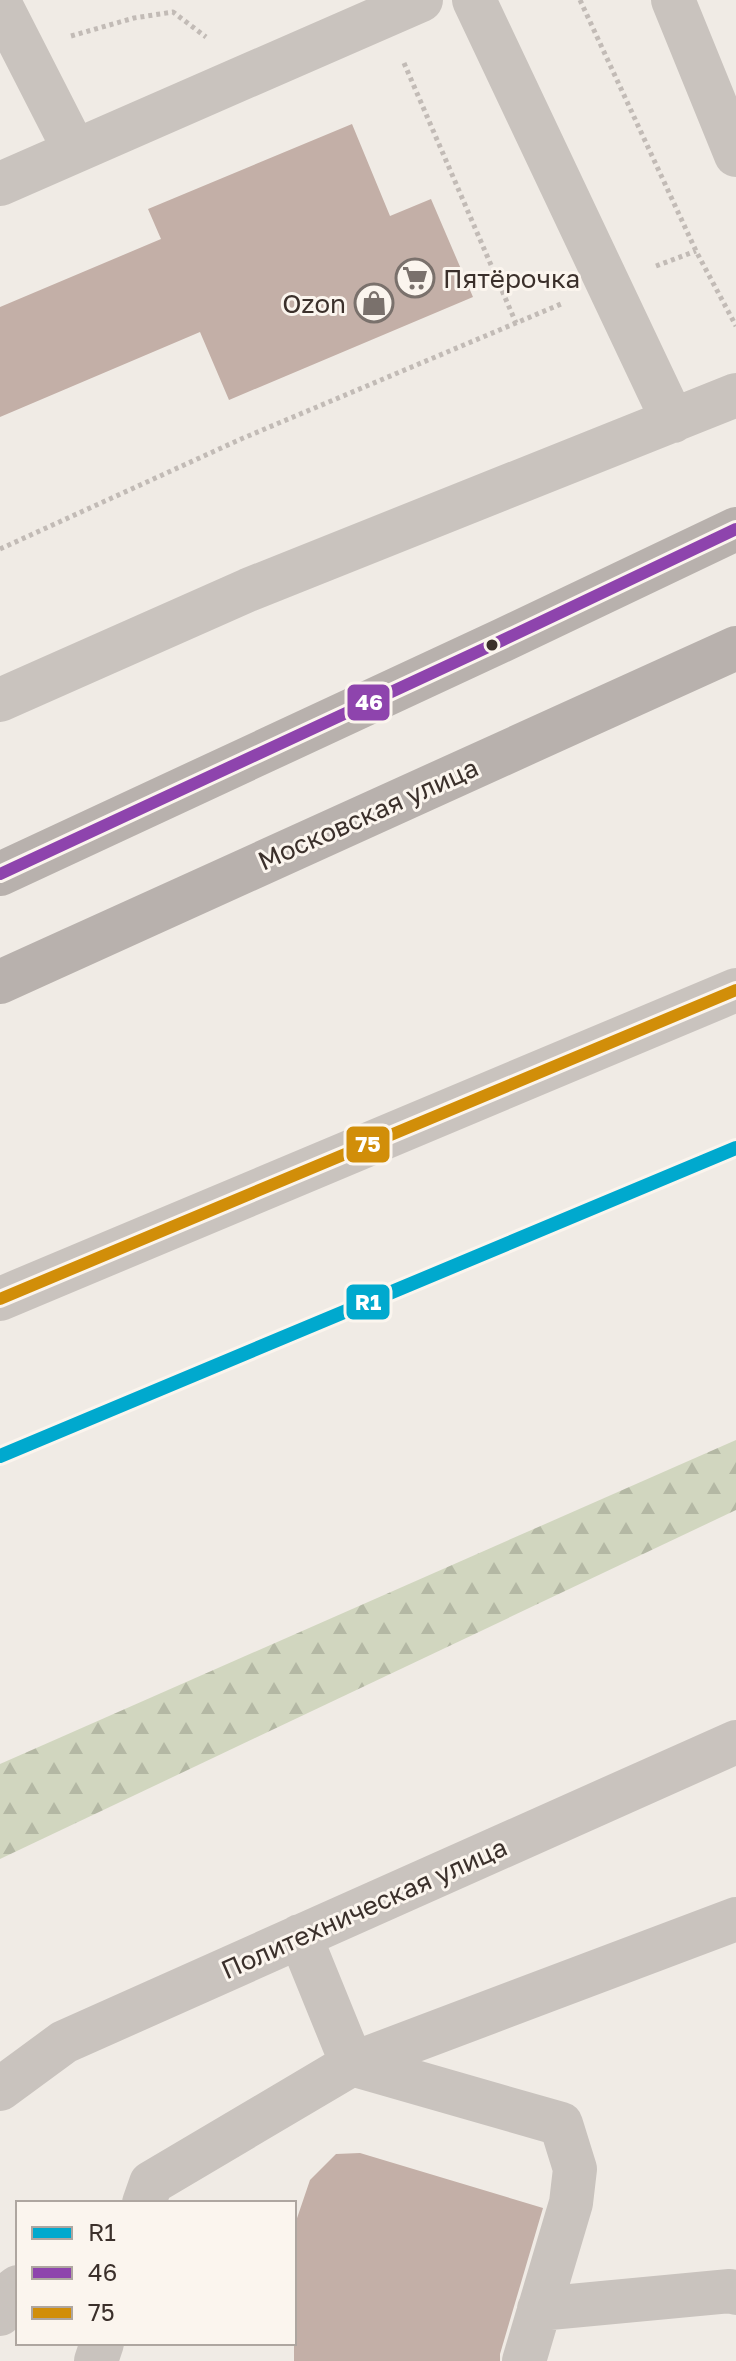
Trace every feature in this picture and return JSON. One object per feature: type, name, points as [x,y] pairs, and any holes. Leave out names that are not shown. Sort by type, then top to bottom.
[{"type":"main road","points":[[0,874],[736,529]]},
{"type":"main road","name":"Московская улица","points":[[0,982],[736,648]]},
{"type":"street","points":[[474,0],[673,421]]},
{"type":"street","points":[[673,0],[736,155]]},
{"type":"street","points":[[0,4],[75,151]]},
{"type":"street","points":[[0,184],[402,8]]},
{"type":"street","points":[[0,700],[248,590],[736,395]]},
{"type":"street","points":[[0,1299],[736,990]]},
{"type":"street","name":"Политехническая улица","points":[[0,2089],[64,2042],[736,1742]]},
{"type":"street","points":[[140,2196],[352,2064],[736,1919]]},
{"type":"street","points":[[300,1936],[352,2064]]},
{"type":"street","points":[[352,2064],[561,2124],[575,2169],[571,2203],[524,2361]]},
{"type":"street","points":[[539,2309],[734,2286]]},
{"type":"street","points":[[0,2314],[5,2297],[16,2289]]},
{"type":"path","points":[[580,0],[696,251],[736,326]]},
{"type":"path","points":[[402,8],[516,323]]},
{"type":"path","points":[[23,50],[134,18],[173,12],[207,38],[265,68]]},
{"type":"path","points":[[0,549],[241,439],[696,251]]},
{"type":"green space","points":[[736,1440],[736,1510],[0,1859],[0,1764]]},
{"type":"building","points":[[352,124],[390,216],[431,199],[473,297],[229,400],[200,332],[0,417],[0,307],[161,239],[148,209]]},
{"type":"building","points":[[360,2153],[543,2208],[500,2361],[294,2361],[296,2221],[310,2180],[336,2154]]},
{"type":"transit line","name":"46","points":[[0,874],[736,529]]},
{"type":"transit line","name":"75","points":[[0,1299],[736,990]]},
{"type":"transit line","name":"R1","points":[[0,1456],[736,1148]]},
{"type":"place","name":"Пятёрочка","points":[[415,278]]},
{"type":"place","name":"Ozon","points":[[374,303]]}]
